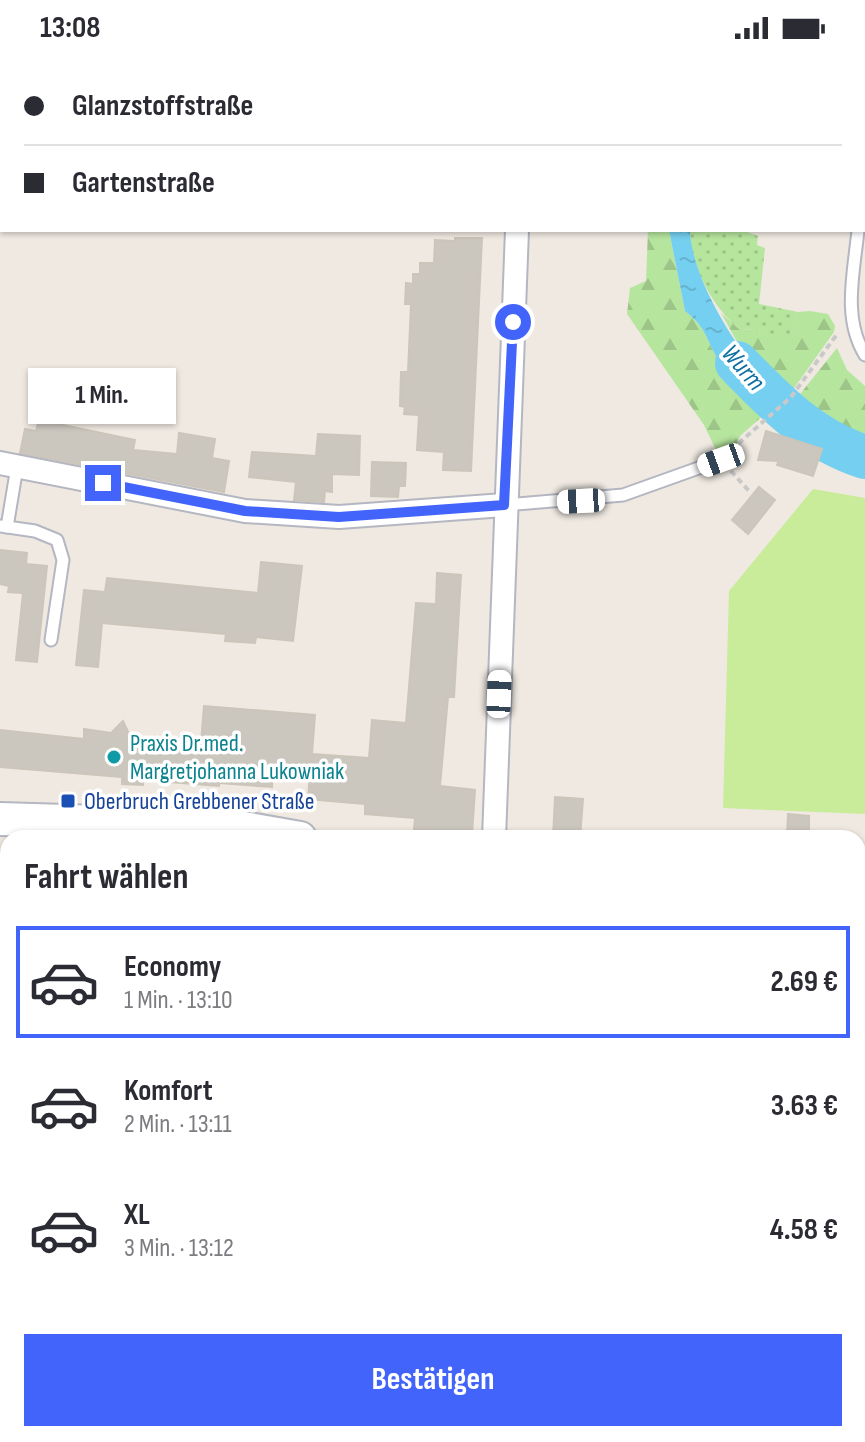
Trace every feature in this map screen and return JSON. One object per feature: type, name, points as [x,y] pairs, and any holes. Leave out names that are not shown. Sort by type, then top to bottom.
[{"type":"street","points":[[494,830],[504,505],[517,232]]},
{"type":"street","points":[[9,465],[245,511],[339,517],[504,505]]},
{"type":"street","points":[[0,819],[232,826],[255,830]]},
{"type":"lane","points":[[858,232],[851,315],[855,338],[865,355]]},
{"type":"lane","points":[[504,505],[623,495],[721,460]]},
{"type":"lane","points":[[9,465],[4,527],[35,531],[57,540],[63,560],[51,640]]},
{"type":"path","points":[[762,422],[791,397],[851,315]]},
{"type":"green space","points":[[648,232],[669,232],[685,311],[701,327],[726,372],[766,413],[740,436],[726,471],[704,425],[627,314],[630,288],[646,281]]},
{"type":"green space","points":[[690,232],[747,232],[758,236],[757,245],[765,248],[759,304],[798,312],[790,337],[740,330],[712,298],[699,272]]},
{"type":"green space","points":[[798,312],[828,314],[835,326],[834,332],[787,398],[750,365],[721,313],[740,330],[790,336]]},
{"type":"green space","points":[[837,348],[847,370],[865,386],[865,443],[792,404]]},
{"type":"green space","points":[[813,489],[865,498],[865,814],[723,808],[729,591]]},
{"type":"water","points":[[669,232],[690,232],[693,251],[710,298],[755,367],[787,398],[766,413],[726,372],[701,327],[685,311]]},
{"type":"water","points":[[792,404],[865,443],[865,466],[771,420]]},
{"type":"building","points":[[455,238],[482,238],[471,471],[443,470],[444,452],[417,450],[419,415],[404,414],[405,407],[400,406],[401,372],[408,372],[411,304],[405,304],[406,283],[413,284],[413,274],[420,274],[420,263],[434,263],[435,240],[455,241]]},
{"type":"building","points":[[39,420],[135,440],[133,450],[177,454],[179,433],[215,439],[212,458],[229,461],[224,492],[20,453],[25,429],[36,431]]},
{"type":"building","points":[[766,431],[822,449],[813,476],[777,465],[779,461],[758,460]]},
{"type":"building","points":[[318,434],[360,436],[359,475],[332,474],[332,492],[325,491],[324,502],[294,500],[296,482],[249,477],[252,452],[316,456]]},
{"type":"building","points":[[372,462],[406,463],[405,486],[399,486],[398,497],[371,496]]},
{"type":"building","points":[[759,487],[775,500],[748,534],[732,520]]},
{"type":"building","points":[[0,550],[27,553],[26,564],[47,566],[37,662],[16,660],[23,593],[8,592],[9,586],[0,584]]},
{"type":"building","points":[[261,562],[302,566],[293,641],[256,637],[255,643],[225,641],[226,634],[102,623],[98,667],[76,665],[84,590],[105,592],[107,578],[258,593]]},
{"type":"building","points":[[437,573],[461,575],[454,697],[448,697],[440,786],[475,790],[472,830],[414,829],[415,818],[365,814],[365,804],[308,799],[310,772],[273,769],[272,787],[143,780],[143,785],[122,784],[122,777],[0,767],[0,730],[84,739],[84,729],[111,733],[123,721],[130,736],[201,743],[204,706],[315,715],[312,754],[369,758],[372,720],[406,723],[416,603],[436,604]]},
{"type":"building","points":[[555,797],[583,799],[581,830],[553,830]]},
{"type":"building","points":[[788,814],[809,816],[809,830],[787,830]]},
{"type":"waterway","name":"Wurm","points":[[737,363],[811,430],[865,457]]},
{"type":"place","name":"Praxis Dr.med. Margretjohanna Lukowniak","points":[[114,757]]},
{"type":"place","name":"Oberbruch Grebbener Straße","points":[[68,801]]},
{"type":"route","points":[[103,483],[245,511],[339,517],[504,505],[513,322]]}]
